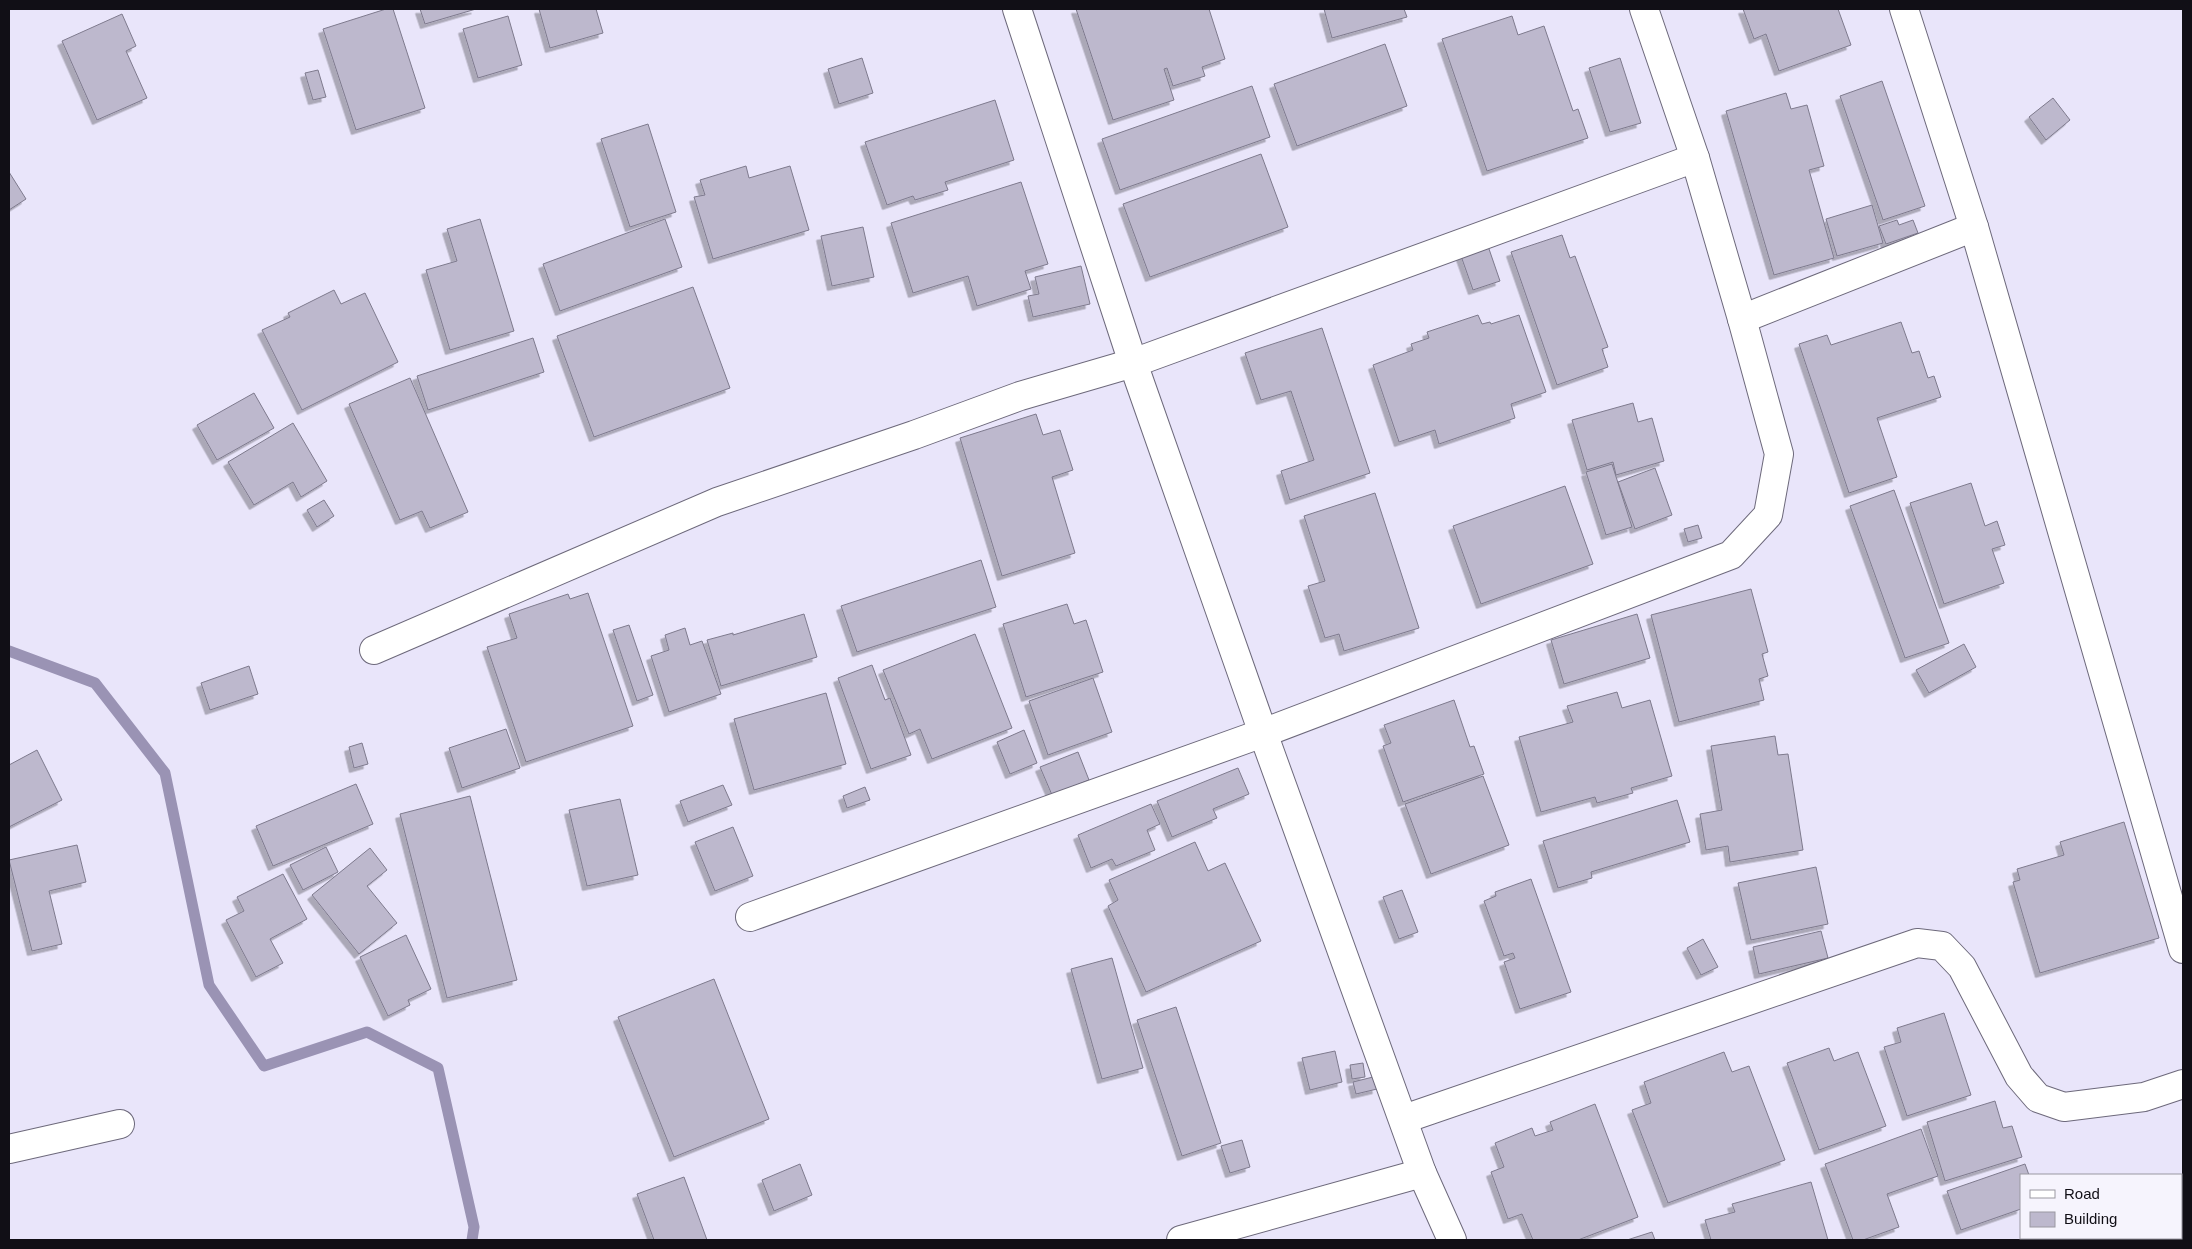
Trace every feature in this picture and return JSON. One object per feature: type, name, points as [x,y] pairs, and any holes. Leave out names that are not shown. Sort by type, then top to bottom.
[{"type":"street","points":[[1017,9],[1133,363],[1263,732],[1422,1174],[1452,1240]]},
{"type":"street","points":[[750,917],[1263,732],[1731,555],[1768,515],[1779,454],[1742,319],[1694,158],[1644,9]]},
{"type":"street","points":[[1904,9],[1974,227],[2183,949]]},
{"type":"street","points":[[374,650],[717,502],[914,435],[1020,396],[1133,363],[1694,158]]},
{"type":"street","points":[[1742,319],[1974,227]]},
{"type":"street","points":[[1404,1120],[1916,943],[1942,946],[1962,967],[2019,1076],[2038,1098],[2064,1108],[2144,1097],[2183,1084]]},
{"type":"street","points":[[9,1149],[120,1124]]},
{"type":"street","points":[[1181,1240],[1422,1174]]},
{"type":"building","points":[[386,9],[393,9],[425,108],[356,130],[323,29]]},
{"type":"building","points":[[420,9],[476,9],[425,24]]},
{"type":"building","points":[[539,9],[596,9],[603,33],[550,48]]},
{"type":"building","points":[[1076,9],[1209,9],[1225,59],[1202,67],[1205,76],[1173,86],[1167,68],[1164,69],[1174,100],[1113,120]]},
{"type":"building","points":[[1324,9],[1404,9],[1407,17],[1332,38]]},
{"type":"building","points":[[1743,9],[1838,9],[1851,45],[1779,71],[1766,34],[1754,39]]},
{"type":"building","points":[[122,14],[136,46],[126,51],[147,98],[97,120],[62,41]]},
{"type":"building","points":[[508,16],[522,65],[478,78],[463,29]]},
{"type":"building","points":[[1512,16],[1518,35],[1544,26],[1573,111],[1578,109],[1588,138],[1487,171],[1442,39]]},
{"type":"building","points":[[1385,44],[1407,106],[1297,146],[1274,84]]},
{"type":"building","points":[[862,58],[873,93],[839,104],[828,69]]},
{"type":"building","points":[[1620,58],[1641,123],[1610,132],[1589,68]]},
{"type":"building","points":[[318,70],[326,97],[313,100],[305,73]]},
{"type":"building","points":[[1882,81],[1925,206],[1883,220],[1840,96]]},
{"type":"building","points":[[1252,86],[1270,137],[1120,190],[1102,139]]},
{"type":"building","points":[[1786,93],[1791,109],[1807,105],[1824,166],[1809,170],[1834,258],[1774,275],[1726,111]]},
{"type":"building","points":[[2053,98],[2070,120],[2046,140],[2029,117]]},
{"type":"building","points":[[995,100],[1014,160],[945,182],[948,190],[915,200],[913,196],[887,205],[865,142]]},
{"type":"building","points":[[648,124],[676,212],[630,227],[601,139]]},
{"type":"building","points":[[1261,154],[1288,227],[1150,277],[1123,204]]},
{"type":"building","points":[[746,166],[749,178],[790,166],[809,230],[713,259],[694,197],[705,195],[700,180]]},
{"type":"building","points":[[9,172],[26,199],[9,210]]},
{"type":"building","points":[[1021,182],[1048,264],[1025,271],[1031,289],[977,306],[968,276],[913,293],[891,223]]},
{"type":"building","points":[[1872,205],[1883,243],[1837,256],[1826,219]]},
{"type":"building","points":[[480,219],[514,331],[450,350],[426,270],[457,261],[447,229]]},
{"type":"building","points":[[665,219],[682,267],[560,311],[543,264]]},
{"type":"building","points":[[1897,220],[1899,225],[1913,220],[1918,233],[1886,244],[1879,226]]},
{"type":"building","points":[[863,227],[874,277],[832,286],[821,236]]},
{"type":"building","points":[[1562,235],[1570,258],[1575,256],[1608,347],[1602,349],[1608,367],[1557,385],[1511,252]]},
{"type":"building","points":[[1488,246],[1500,281],[1473,290],[1461,256]]},
{"type":"building","points":[[1081,266],[1090,304],[1033,317],[1028,296],[1039,294],[1035,277]]},
{"type":"building","points":[[693,287],[730,388],[594,437],[557,336]]},
{"type":"building","points":[[334,290],[341,304],[365,293],[398,362],[302,410],[262,330],[290,317],[288,313]]},
{"type":"building","points":[[1478,315],[1482,324],[1490,322],[1491,324],[1519,315],[1546,392],[1511,404],[1515,418],[1439,444],[1435,430],[1399,442],[1373,365],[1413,350],[1411,344],[1429,338],[1427,332]]},
{"type":"building","points":[[1901,322],[1912,353],[1919,351],[1928,378],[1934,376],[1941,397],[1877,418],[1897,477],[1849,493],[1799,344],[1827,335],[1831,345]]},
{"type":"building","points":[[1322,328],[1370,473],[1290,500],[1281,471],[1314,460],[1291,391],[1261,400],[1245,353]]},
{"type":"building","points":[[533,338],[544,372],[428,410],[417,376]]},
{"type":"building","points":[[410,378],[468,512],[430,528],[422,511],[400,520],[349,404]]},
{"type":"building","points":[[254,393],[274,428],[217,460],[197,425]]},
{"type":"building","points":[[1633,403],[1638,422],[1652,418],[1664,461],[1616,475],[1613,462],[1587,470],[1572,420]]},
{"type":"building","points":[[1036,414],[1043,435],[1060,430],[1073,470],[1052,477],[1075,553],[1002,576],[960,438]]},
{"type":"building","points":[[293,423],[327,481],[301,497],[293,482],[254,505],[228,462]]},
{"type":"building","points":[[1612,464],[1632,527],[1606,535],[1586,472]]},
{"type":"building","points":[[1655,468],[1672,515],[1635,529],[1618,482]]},
{"type":"building","points":[[1971,483],[1985,526],[1997,521],[2005,545],[1992,549],[2004,583],[1944,604],[1910,503]]},
{"type":"building","points":[[1565,486],[1593,564],[1481,604],[1453,526]]},
{"type":"building","points":[[1894,490],[1949,643],[1905,658],[1850,506]]},
{"type":"building","points":[[1375,493],[1419,628],[1344,651],[1339,634],[1325,638],[1308,586],[1325,581],[1304,516]]},
{"type":"building","points":[[324,500],[334,516],[317,527],[307,510]]},
{"type":"building","points":[[1698,525],[1702,538],[1688,542],[1684,529]]},
{"type":"building","points":[[981,560],[996,607],[857,652],[841,606]]},
{"type":"building","points":[[1751,589],[1768,652],[1762,654],[1768,676],[1759,679],[1764,700],[1679,722],[1651,615]]},
{"type":"building","points":[[588,593],[633,726],[526,762],[487,647],[517,638],[509,614],[568,594],[570,599]]},
{"type":"building","points":[[1067,604],[1074,624],[1086,620],[1103,672],[1026,697],[1003,624]]},
{"type":"building","points":[[804,614],[817,657],[721,686],[707,640],[733,633],[733,635]]},
{"type":"building","points":[[1637,614],[1650,658],[1564,684],[1551,640]]},
{"type":"building","points":[[629,625],[653,695],[637,701],[613,630]]},
{"type":"building","points":[[685,628],[690,645],[702,641],[721,694],[669,712],[651,656],[669,650],[665,635]]},
{"type":"building","points":[[975,634],[1012,728],[932,759],[920,729],[909,734],[883,670]]},
{"type":"building","points":[[1964,644],[1976,667],[1929,693],[1916,670]]},
{"type":"building","points":[[872,665],[885,700],[890,698],[911,755],[871,769],[838,678]]},
{"type":"building","points":[[249,666],[258,694],[210,710],[201,683]]},
{"type":"building","points":[[1093,678],[1112,732],[1048,755],[1029,701]]},
{"type":"building","points":[[1617,692],[1622,708],[1650,700],[1672,776],[1631,788],[1633,793],[1597,803],[1595,797],[1541,812],[1519,737],[1573,722],[1567,706]]},
{"type":"building","points":[[826,693],[846,764],[754,790],[734,719]]},
{"type":"building","points":[[1454,700],[1470,747],[1474,746],[1484,774],[1403,802],[1383,746],[1391,743],[1384,725]]},
{"type":"building","points":[[506,729],[520,768],[462,788],[449,748]]},
{"type":"building","points":[[1024,730],[1037,763],[1010,774],[997,742]]},
{"type":"building","points":[[1775,736],[1778,755],[1788,754],[1803,850],[1730,862],[1728,846],[1706,850],[1700,814],[1722,810],[1711,746]]},
{"type":"building","points":[[362,743],[368,764],[354,768],[349,747]]},
{"type":"building","points":[[37,750],[62,800],[9,827],[9,765]]},
{"type":"building","points":[[1078,752],[1089,780],[1052,795],[1040,767]]},
{"type":"building","points":[[1238,768],[1249,794],[1213,809],[1217,818],[1172,837],[1157,801]]},
{"type":"building","points":[[1483,776],[1509,845],[1431,874],[1405,804]]},
{"type":"building","points":[[356,784],[373,824],[273,866],[256,826]]},
{"type":"building","points":[[723,785],[732,805],[688,822],[680,801]]},
{"type":"building","points":[[865,787],[870,800],[847,808],[843,796]]},
{"type":"building","points":[[470,796],[517,980],[447,998],[400,814]]},
{"type":"building","points":[[620,799],[638,875],[587,886],[569,810]]},
{"type":"building","points":[[1677,800],[1690,842],[1591,872],[1592,878],[1558,888],[1543,841]]},
{"type":"building","points":[[1151,804],[1160,824],[1147,830],[1155,850],[1116,866],[1112,859],[1091,868],[1078,835]]},
{"type":"building","points":[[2124,822],[2159,938],[2040,973],[2013,882],[2020,880],[2017,869],[2064,855],[2060,842]]},
{"type":"building","points":[[733,827],[753,876],[715,891],[695,842]]},
{"type":"building","points":[[1195,842],[1208,871],[1225,863],[1261,941],[1146,992],[1108,906],[1118,900],[1109,880]]},
{"type":"building","points":[[77,845],[86,882],[49,891],[62,944],[32,951],[9,860]]},
{"type":"building","points":[[326,847],[338,872],[303,890],[290,865]]},
{"type":"building","points":[[370,848],[387,870],[367,886],[397,923],[359,954],[312,895]]},
{"type":"building","points":[[1816,867],[1828,924],[1751,940],[1738,883]]},
{"type":"building","points":[[283,874],[307,919],[270,939],[283,963],[256,977],[226,920],[244,911],[237,897]]},
{"type":"building","points":[[1531,879],[1571,992],[1520,1009],[1504,962],[1515,958],[1513,953],[1504,956],[1484,901],[1496,896],[1495,892]]},
{"type":"building","points":[[1402,890],[1418,932],[1399,939],[1383,897]]},
{"type":"building","points":[[1821,931],[1828,958],[1759,974],[1753,947]]},
{"type":"building","points":[[406,935],[431,989],[408,1000],[410,1005],[388,1016],[360,957]]},
{"type":"building","points":[[1703,939],[1718,967],[1701,975],[1687,948]]},
{"type":"building","points":[[1112,958],[1143,1068],[1102,1079],[1071,969]]},
{"type":"building","points":[[714,979],[769,1119],[674,1157],[618,1017]]},
{"type":"building","points":[[1176,1007],[1221,1143],[1182,1156],[1137,1020]]},
{"type":"building","points":[[1944,1013],[1971,1095],[1907,1116],[1884,1047],[1901,1042],[1897,1028]]},
{"type":"building","points":[[1829,1048],[1834,1061],[1858,1052],[1886,1126],[1819,1150],[1787,1063]]},
{"type":"building","points":[[1335,1051],[1342,1082],[1310,1090],[1302,1058]]},
{"type":"building","points":[[1724,1052],[1732,1072],[1749,1066],[1785,1160],[1668,1203],[1632,1110],[1651,1103],[1644,1082]]},
{"type":"building","points":[[1363,1063],[1365,1077],[1352,1079],[1350,1065]]},
{"type":"building","points":[[1373,1077],[1377,1089],[1356,1094],[1353,1082]]},
{"type":"building","points":[[1995,1101],[2003,1128],[2012,1126],[2022,1157],[1945,1181],[1927,1122]]},
{"type":"building","points":[[1595,1104],[1638,1217],[1578,1240],[1533,1240],[1522,1214],[1508,1219],[1491,1172],[1504,1167],[1495,1143],[1532,1128],[1535,1136],[1553,1130],[1550,1122]]},
{"type":"building","points":[[1921,1129],[1938,1176],[1887,1194],[1899,1227],[1863,1240],[1853,1240],[1825,1164]]},
{"type":"building","points":[[1242,1140],[1250,1167],[1230,1173],[1221,1146]]},
{"type":"building","points":[[800,1164],[812,1195],[774,1211],[762,1180]]},
{"type":"building","points":[[2025,1164],[2029,1174],[2020,1174],[2020,1209],[1961,1230],[1947,1191]]},
{"type":"building","points":[[684,1177],[707,1240],[654,1240],[637,1194]]},
{"type":"building","points":[[1811,1182],[1828,1240],[1711,1240],[1705,1220],[1735,1212],[1732,1204]]},
{"type":"building","points":[[1652,1232],[1655,1240],[1627,1240]]},
{"type":"waterway","points":[[9,651],[95,683],[165,773],[209,985],[264,1066],[367,1032],[438,1068],[474,1227],[472,1240]]}]
